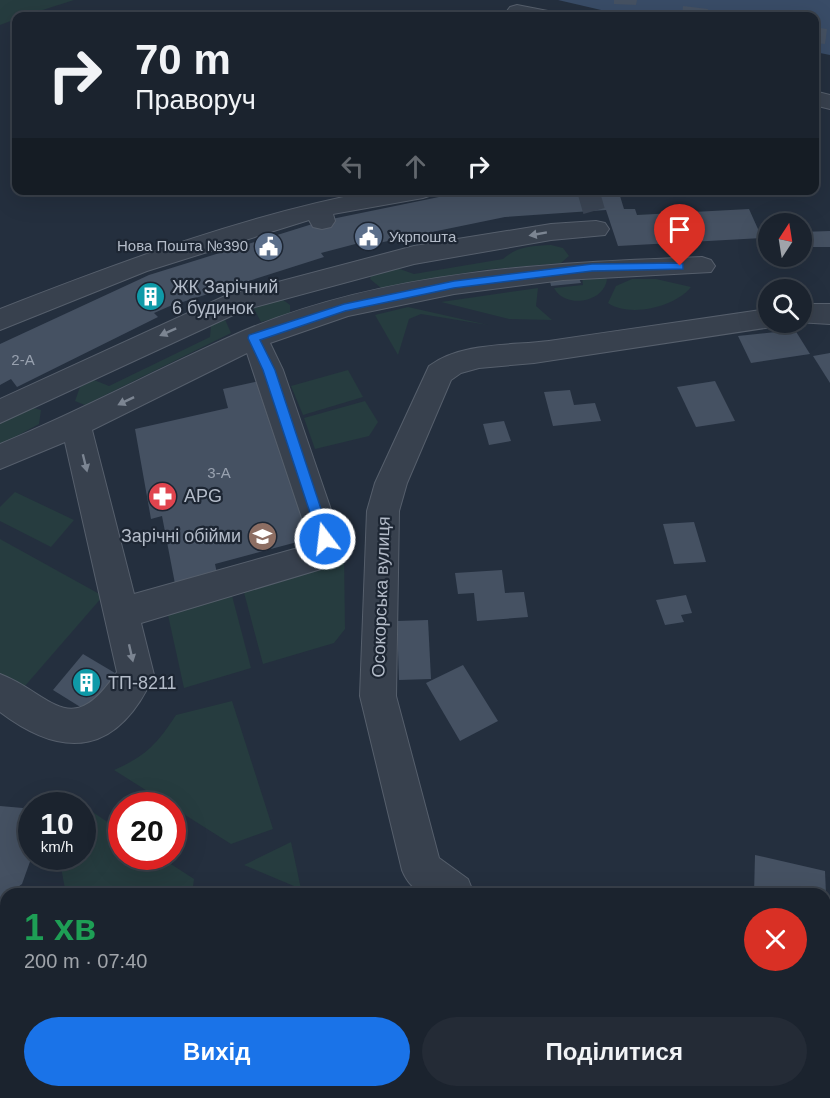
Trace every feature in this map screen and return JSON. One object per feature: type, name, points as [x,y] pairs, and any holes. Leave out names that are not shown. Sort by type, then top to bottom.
[{"type":"street","points":[[517,11],[523,12]]},
{"type":"street","points":[[0,320],[138,265],[403,195]]},
{"type":"street","points":[[0,412],[235,303],[354,269],[414,255],[551,232],[595,220],[592,268]]},
{"type":"street","points":[[0,457],[76,425],[254,338],[312,316],[370,301],[454,285],[592,268],[702,266]]},
{"type":"street","points":[[354,269],[370,301]]},
{"type":"street","points":[[294,288],[312,316]]},
{"type":"street","points":[[812,314],[830,314]]},
{"type":"street","name":"Осокорська вулиця","points":[[445,888],[422,870],[378,696],[382,511],[391,483],[440,374],[452,364],[479,358],[534,353],[758,320]]},
{"type":"street","points":[[122,613],[309,559],[325,539],[269,370],[254,338]]},
{"type":"street","points":[[0,691],[47,722],[72,727],[99,721],[124,697],[136,675],[76,425]]},
{"type":"green space","points":[[0,0],[74,0],[36,12],[12,12],[12,20],[0,25]]},
{"type":"green space","points":[[551,245],[563,248],[569,256],[561,263],[482,270],[381,288],[370,279],[372,273],[391,266],[414,274],[503,259],[520,249]]},
{"type":"green space","points":[[597,276],[607,279],[604,287],[592,298],[575,301],[566,299],[554,288],[583,285],[582,277]]},
{"type":"green space","points":[[632,279],[656,279],[691,287],[674,300],[652,308],[628,310],[608,303],[616,286]]},
{"type":"green space","points":[[538,288],[536,306],[552,320],[509,319],[441,302]]},
{"type":"green space","points":[[282,299],[290,305],[290,314],[261,322],[252,305]]},
{"type":"green space","points":[[408,307],[488,325],[421,314],[409,319],[398,355],[375,315]]},
{"type":"green space","points":[[223,315],[231,333],[85,405],[75,401],[80,387],[94,380],[109,386],[210,337],[211,325]]},
{"type":"green space","points":[[348,370],[363,397],[303,415],[291,386]]},
{"type":"green space","points":[[365,401],[378,422],[369,436],[315,449],[304,418]]},
{"type":"green space","points":[[27,406],[41,410],[39,424],[0,445],[0,417]]},
{"type":"green space","points":[[15,492],[74,520],[51,547],[0,521],[0,507]]},
{"type":"green space","points":[[0,539],[103,596],[18,694],[0,683]]},
{"type":"green space","points":[[344,554],[345,629],[334,643],[263,664],[242,585]]},
{"type":"green space","points":[[230,588],[251,668],[184,688],[166,606]]},
{"type":"green space","points":[[232,701],[273,829],[231,844],[186,816],[186,792],[149,792],[114,770],[135,760],[150,748],[176,715]]},
{"type":"green space","points":[[96,814],[108,822],[108,870],[180,870],[194,879],[193,888],[65,888],[61,870],[96,870]]},
{"type":"green space","points":[[291,842],[301,888],[299,888],[244,865]]},
{"type":"water","points":[[558,0],[830,0],[830,55],[819,53],[819,12],[610,12]]},
{"type":"building","points":[[614,0],[637,0],[636,5],[614,4]]},
{"type":"building","points":[[683,6],[708,9],[708,12],[682,12]]},
{"type":"building","points":[[819,28],[827,29],[825,44],[819,43]]},
{"type":"building","name":"ЖК Зарічний 6 будинок","points":[[449,195],[620,196],[624,209],[635,209],[637,215],[749,209],[758,229],[758,238],[618,246],[606,210],[505,217],[364,246],[363,242],[321,253],[324,257],[170,306],[154,313],[158,317],[17,387],[11,379],[0,385],[0,344],[149,275],[322,221]]},
{"type":"building","points":[[830,231],[830,247],[812,247],[812,232]]},
{"type":"building","points":[[577,274],[581,283],[551,286],[549,276]]},
{"type":"building","points":[[797,333],[810,354],[751,363],[738,336]]},
{"type":"building","points":[[830,353],[830,383],[813,356]]},
{"type":"building","points":[[260,381],[316,537],[215,564],[218,578],[176,589],[162,516],[151,519],[135,429],[228,408],[223,389]]},
{"type":"building","points":[[715,381],[735,421],[696,427],[677,387]]},
{"type":"building","points":[[570,390],[574,405],[595,403],[601,421],[553,426],[544,392]]},
{"type":"building","points":[[504,421],[511,441],[489,445],[483,424]]},
{"type":"building","points":[[694,522],[706,562],[674,564],[663,524]]},
{"type":"building","points":[[502,570],[505,593],[524,592],[528,617],[477,621],[474,593],[458,594],[455,573]]},
{"type":"building","points":[[686,595],[692,613],[681,615],[684,622],[665,625],[656,600]]},
{"type":"building","points":[[428,620],[431,679],[399,680],[397,621]]},
{"type":"building","name":"ТП-8211","points":[[83,654],[120,676],[90,713],[53,690]]},
{"type":"building","points":[[463,665],[498,721],[460,741],[426,683]]},
{"type":"building","points":[[0,806],[18,808],[18,870],[27,870],[22,884],[16,888],[0,888]]},
{"type":"building","points":[[755,855],[825,871],[826,888],[754,888]]},
{"type":"tunnel","points":[[589,195],[594,211]]},
{"type":"place","name":"Укрпошта","points":[[368,237]]},
{"type":"place","name":"Нова Пошта №390","points":[[269,246]]},
{"type":"place","name":"ЖК Зарічний 6 будинок","points":[[151,297]]},
{"type":"place","name":"APG","points":[[163,496]]},
{"type":"place","name":"Зарічні обійми","points":[[262,536]]},
{"type":"place","name":"ТП-8211","points":[[87,683]]},
{"type":"route","points":[[325,539],[269,370],[254,338],[312,316],[370,301],[454,285],[592,268],[680,266]]}]
